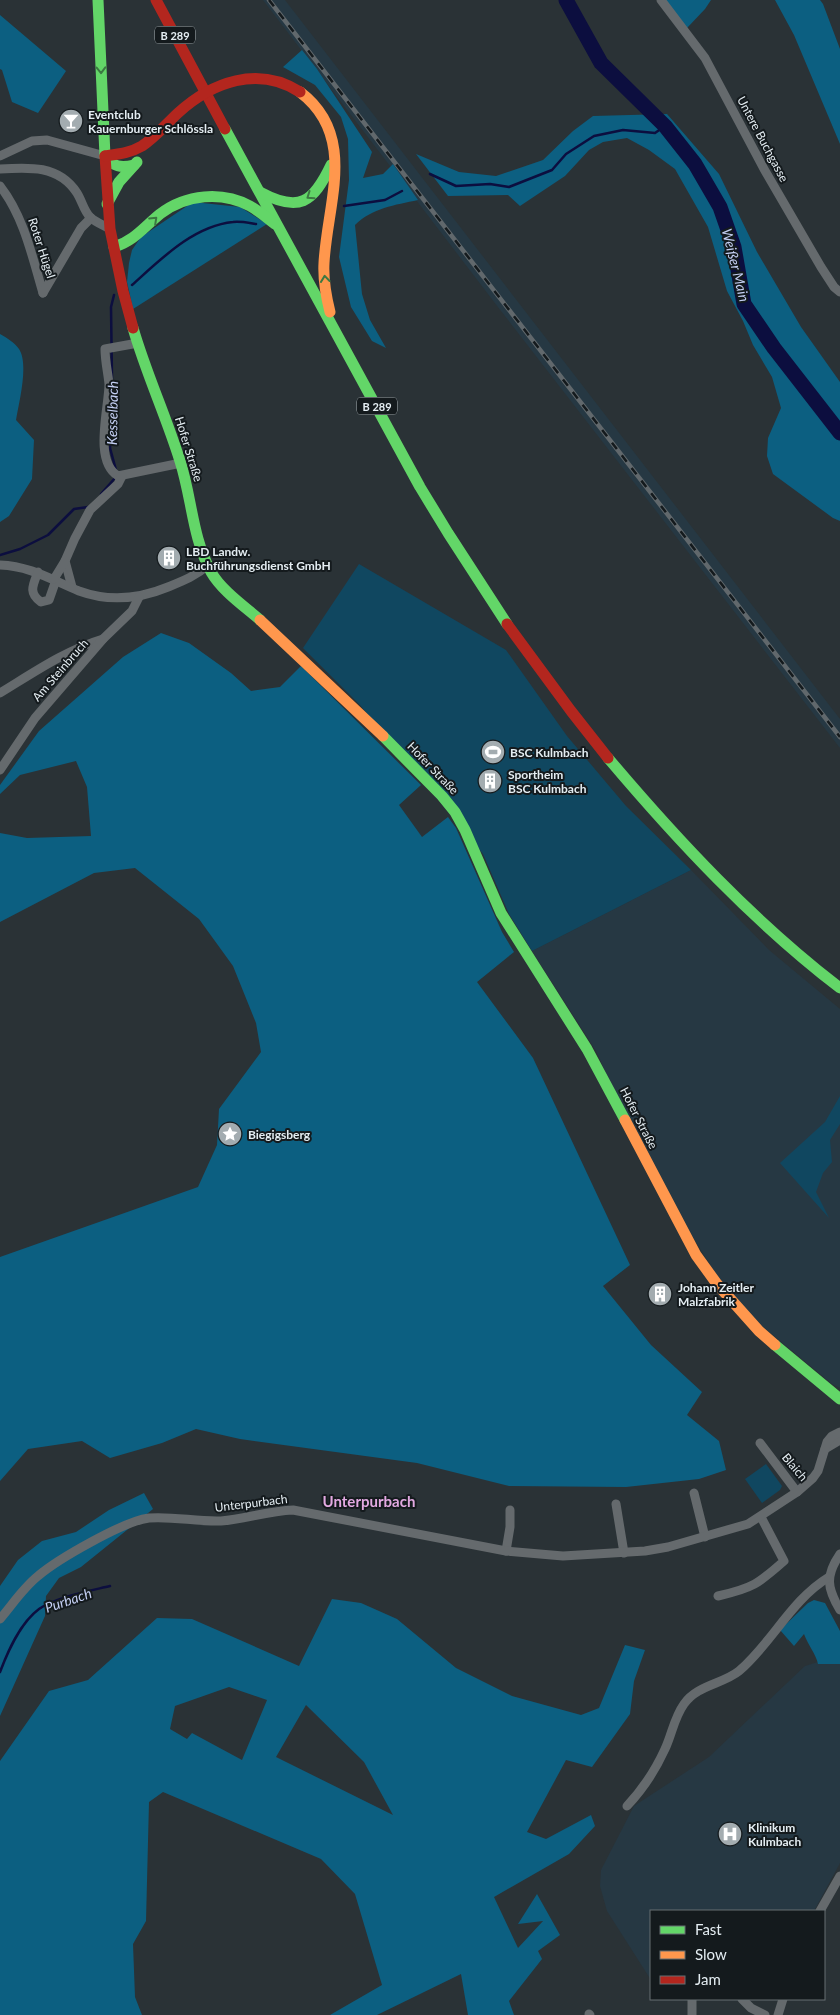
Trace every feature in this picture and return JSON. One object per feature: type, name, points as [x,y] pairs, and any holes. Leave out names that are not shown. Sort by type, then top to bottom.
[{"type":"main road","name":"Hofer Straße","points":[[98,0],[110,229],[138,343],[181,463],[198,542],[212,574],[224,588],[302,656],[442,796],[455,812],[465,830],[501,913],[588,1049],[696,1255],[717,1284],[758,1331],[840,1399]]},
{"type":"main road","name":"B 289","points":[[156,0],[420,487],[484,590],[534,662],[590,736],[645,802],[699,860],[785,943],[840,988]]},
{"type":"main road","points":[[105,156],[132,152],[142,146],[181,110],[220,85],[256,78],[272,80],[288,85],[307,97],[323,115],[330,130],[335,156],[334,187],[326,228],[323,262],[333,327]]},
{"type":"main road","points":[[108,204],[119,182],[161,130]]},
{"type":"main road","points":[[105,156],[114,166],[122,168],[134,165]]},
{"type":"main road","points":[[260,192],[274,200],[288,204],[303,201],[314,195],[322,185],[335,156]]},
{"type":"main road","points":[[114,247],[128,244],[161,214],[177,203],[195,197],[227,198],[250,205],[277,225]]},
{"type":"street","name":"Untere Buchgasse","points":[[661,0],[704,58],[769,178],[821,267],[834,287],[840,292]]},
{"type":"street","points":[[0,156],[32,141],[47,140],[105,156]]},
{"type":"street","points":[[0,169],[30,167],[48,171],[63,178],[75,190],[91,218],[110,229]]},
{"type":"street","name":"Roter Hügel","points":[[0,186],[17,213],[23,227],[43,293],[81,228],[91,218]]},
{"type":"street","points":[[38,572],[32,589],[34,596],[45,603],[49,600],[55,579],[90,510],[118,484],[118,475],[109,466],[104,447],[109,383],[105,349],[138,343]]},
{"type":"street","points":[[118,475],[181,463]]},
{"type":"street","points":[[65,562],[72,587]]},
{"type":"street","points":[[0,565],[15,566],[38,572],[96,596],[139,597],[151,594],[198,574],[208,565]]},
{"type":"street","name":"Am Steinbruch","points":[[0,770],[36,718],[103,639],[132,611],[139,597]]},
{"type":"street","name":"Am Steinbruch","points":[[0,693],[47,664],[89,643],[103,639]]},
{"type":"street","name":"Blaich","points":[[760,1443],[797,1492],[813,1478],[818,1471],[832,1436],[840,1432]]},
{"type":"street","points":[[825,1450],[840,1440]]},
{"type":"street","name":"Unterpurbach","points":[[0,1619],[36,1577],[90,1542],[146,1519],[160,1517],[197,1521],[221,1521],[276,1511],[293,1510],[506,1550],[563,1556],[624,1553],[668,1548],[748,1524],[797,1492]]},
{"type":"street","points":[[694,1494],[705,1537]]},
{"type":"street","points":[[616,1504],[624,1553]]},
{"type":"street","points":[[506,1550],[510,1527],[510,1510]]},
{"type":"street","points":[[718,1596],[745,1590],[757,1584],[784,1561],[761,1517]]},
{"type":"street","points":[[840,1554],[829,1577],[830,1589],[840,1610]]},
{"type":"street","points":[[627,1806],[643,1789],[654,1772],[666,1748],[676,1715],[686,1701],[698,1690],[736,1674],[748,1663],[801,1600],[817,1584],[829,1577]]},
{"type":"street","points":[[821,1910],[840,1876]]},
{"type":"street","points":[[692,2000],[692,2015]]},
{"type":"street","points":[[743,2000],[751,2008],[765,2015]]},
{"type":"street","points":[[778,2015],[783,2000]]},
{"type":"shaded area","points":[[263,0],[285,0],[840,719],[840,748],[501,311]]},
{"type":"shaded area","points":[[664,0],[711,0],[687,28]]},
{"type":"shaded area","points":[[775,0],[820,0],[823,4],[840,49],[840,144],[794,35]]},
{"type":"shaded area","points":[[0,15],[66,71],[38,113],[12,102],[2,70],[0,69]]},
{"type":"shaded area","points":[[302,50],[317,69],[372,152],[363,178],[383,174],[393,164],[418,200],[376,211],[355,225],[362,294],[370,320],[386,348],[372,341],[351,307],[339,257],[349,180],[348,139],[341,117],[315,85],[283,67]]},
{"type":"shaded area","points":[[667,114],[719,174],[757,252],[801,327],[840,382],[840,521],[833,518],[773,474],[767,456],[768,438],[781,408],[772,377],[753,345],[727,291],[708,227],[675,169],[649,150],[627,138],[603,142],[589,150],[565,176],[520,206],[508,195],[448,196],[416,154],[459,172],[496,176],[543,160],[573,131],[593,116]]},
{"type":"shaded area","points":[[193,202],[240,207],[267,224],[133,309],[127,282],[132,250],[141,237]]},
{"type":"shaded area","points":[[0,334],[15,344],[22,356],[23,373],[16,420],[34,440],[32,479],[9,516],[0,522]]},
{"type":"shaded area","name":"BSC Kulmbach","points":[[359,564],[506,650],[567,736],[626,806],[691,870],[532,951],[509,914],[483,854],[360,705],[303,648]]},
{"type":"shaded area","points":[[161,633],[189,643],[231,673],[251,691],[280,687],[301,666],[421,785],[399,805],[422,837],[448,817],[456,828],[502,932],[514,952],[477,982],[533,1058],[630,1265],[603,1286],[651,1345],[702,1392],[687,1415],[719,1441],[726,1470],[699,1479],[626,1487],[509,1486],[417,1463],[240,1439],[196,1429],[162,1443],[110,1458],[82,1441],[28,1449],[0,1481],[0,1257],[198,1187],[217,1145],[219,1109],[261,1052],[256,1023],[233,966],[199,919],[135,868],[94,873],[0,922],[0,833],[27,838],[91,836],[87,787],[76,761],[20,775],[0,794],[0,785],[39,731],[123,657]]},
{"type":"shaded area","points":[[691,870],[769,950],[840,1009],[840,1388],[832,1384],[751,1317],[719,1279],[684,1223],[620,1104],[596,1051],[532,951]]},
{"type":"shaded area","points":[[840,1096],[840,1124],[830,1140],[832,1162],[823,1173],[816,1192],[829,1218],[780,1163],[825,1122]]},
{"type":"shaded area","points":[[766,1464],[782,1486],[780,1490],[762,1503],[745,1479]]},
{"type":"shaded area","points":[[144,1493],[153,1509],[81,1567],[59,1578],[46,1596],[45,1616],[0,1716],[0,1586],[18,1560],[42,1541],[76,1532],[109,1510]]},
{"type":"shaded area","points":[[332,1599],[361,1603],[397,1619],[456,1668],[512,1696],[581,1715],[599,1708],[625,1645],[645,1650],[634,1681],[630,1714],[592,1767],[566,1760],[527,1832],[546,1839],[591,1815],[595,1826],[569,1854],[494,1897],[518,1948],[543,1921],[518,1924],[537,1894],[560,1935],[538,1951],[542,1959],[509,2001],[514,2015],[468,2015],[461,1974],[377,2015],[330,2015],[382,1985],[355,1894],[321,1859],[163,1792],[149,1802],[146,1921],[133,1944],[135,1997],[142,2015],[0,2015],[0,1761],[49,1691],[88,1680],[157,1618],[192,1619],[299,1666]],"holes":[[[229,1687],[267,1700],[242,1760],[192,1733],[187,1739],[170,1729],[175,1706]],[[306,1705],[364,1762],[393,1815],[276,1757]]]},
{"type":"shaded area","points":[[814,1600],[825,1603],[840,1631],[840,1664],[818,1664],[804,1634],[794,1646],[780,1630],[808,1603]]},
{"type":"shaded area","name":"Klinikum Kulmbach","points":[[840,1655],[840,1863],[815,1910],[650,1910],[650,1978],[607,1911],[600,1886],[601,1870],[634,1806],[709,1757],[805,1666]]},
{"type":"waterway","name":"Weißer Main","points":[[566,0],[601,63],[665,126],[695,164],[720,207],[734,247],[744,304],[774,348],[840,433]]},
{"type":"waterway","name":"Kesselbach","points":[[430,174],[456,186],[490,184],[509,187],[552,170],[566,154],[594,136],[623,130],[655,133],[665,126]]},
{"type":"waterway","name":"Kesselbach","points":[[344,206],[385,200],[402,191]]},
{"type":"waterway","name":"Kesselbach","points":[[132,285],[178,246],[204,230],[233,222],[256,224]]},
{"type":"waterway","name":"Kesselbach","points":[[112,379],[111,307],[114,295]]},
{"type":"waterway","name":"Kesselbach","points":[[113,394],[110,448],[116,470]]},
{"type":"waterway","name":"Kesselbach","points":[[101,494],[115,478]]},
{"type":"waterway","name":"Kesselbach","points":[[0,555],[20,549],[48,535],[74,509],[88,507]]},
{"type":"waterway","name":"Purbach","points":[[0,1672],[20,1630],[39,1609],[63,1598],[110,1586]]},
{"type":"railway","points":[[269,0],[840,737]]},
{"type":"traffic: fast","points":[[98,0],[105,156],[118,166],[134,165]]},
{"type":"traffic: fast","points":[[225,129],[420,487],[507,624]]},
{"type":"traffic: fast","points":[[107,204],[119,182],[137,162]]},
{"type":"traffic: fast","points":[[260,192],[285,202],[295,203],[303,201],[318,188],[331,165]]},
{"type":"traffic: fast","points":[[114,247],[133,237],[170,207],[181,202],[204,197],[228,198],[239,201],[253,208],[275,224]]},
{"type":"traffic: fast","points":[[133,328],[180,461],[196,531],[205,559],[221,586],[260,620]]},
{"type":"traffic: fast","points":[[383,736],[442,796],[455,812],[465,830],[501,913],[587,1049],[625,1120]]},
{"type":"traffic: fast","points":[[608,758],[662,820],[747,908],[777,936],[840,988]]},
{"type":"traffic: fast","points":[[775,1345],[840,1399]]},
{"type":"traffic: slow","points":[[300,92],[318,110],[329,129],[334,150],[335,172],[324,269],[325,288],[330,312]]},
{"type":"traffic: slow","points":[[260,620],[383,736]]},
{"type":"traffic: slow","points":[[625,1120],[696,1255],[717,1284],[759,1331],[775,1345]]},
{"type":"traffic: jam","points":[[156,0],[225,129]]},
{"type":"traffic: jam","points":[[105,156],[128,152],[142,146],[191,102],[220,86],[236,81],[268,80],[284,84],[300,92]]},
{"type":"traffic: jam","points":[[105,156],[110,229],[133,328]]},
{"type":"traffic: jam","points":[[507,624],[608,758]]},
{"type":"place","name":"Eventclub Kauernburger Schlössla","points":[[71,121]]},
{"type":"place","name":"LBD Landw. Buchführungsdienst GmbH","points":[[169,558]]},
{"type":"place","name":"BSC Kulmbach","points":[[493,752]]},
{"type":"place","name":"Sportheim BSC Kulmbach","points":[[490,781]]},
{"type":"place","name":"Biegigsberg","points":[[230,1134]]},
{"type":"place","name":"Johann Zeitler Malzfabrik","points":[[660,1294]]},
{"type":"place","name":"Klinikum Kulmbach","points":[[730,1834]]},
{"type":"district","name":"Unterpurbach","points":[[369,1501]]}]
